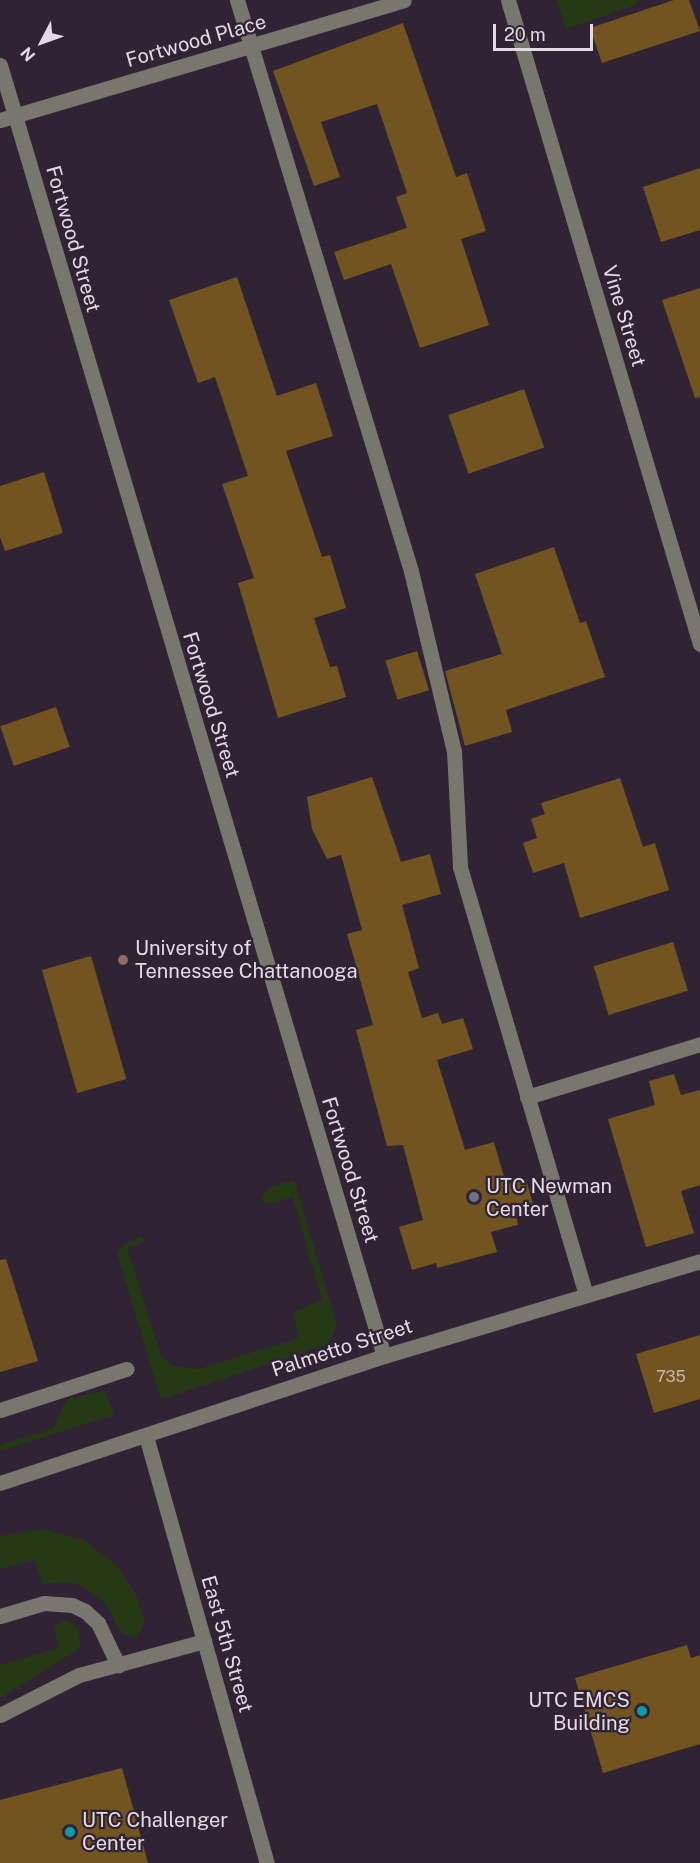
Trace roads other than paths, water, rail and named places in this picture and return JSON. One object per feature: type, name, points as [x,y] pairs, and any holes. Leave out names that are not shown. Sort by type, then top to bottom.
[{"type":"street","points":[[237,0],[411,571],[454,751],[460,867],[585,1293]]},
{"type":"street","name":"Fortwood Place","points":[[7,118],[252,48],[404,0]]},
{"type":"street","name":"Vine Street","points":[[508,0],[700,644]]},
{"type":"street","name":"Fortwood Street","points":[[0,65],[7,118],[384,1356]]},
{"type":"street","points":[[527,1097],[700,1044]]},
{"type":"street","name":"Palmetto Street","points":[[0,1483],[384,1356],[585,1293],[700,1261]]},
{"type":"street","points":[[0,1410],[126,1369]]},
{"type":"street","name":"East 5th Street","points":[[146,1436],[267,1863]]},
{"type":"street","points":[[0,1616],[44,1603],[72,1605],[98,1623],[118,1665]]},
{"type":"street","points":[[0,1715],[79,1675],[204,1641]]},
{"type":"place","name":"University of Tennessee Chattanooga","points":[[123,960]]},
{"type":"place","name":"UTC Newman Center","points":[[474,1197]]},
{"type":"place","name":"UTC EMCS Building","points":[[642,1711]]},
{"type":"place","name":"UTC Challenger Center","points":[[70,1832]]}]
